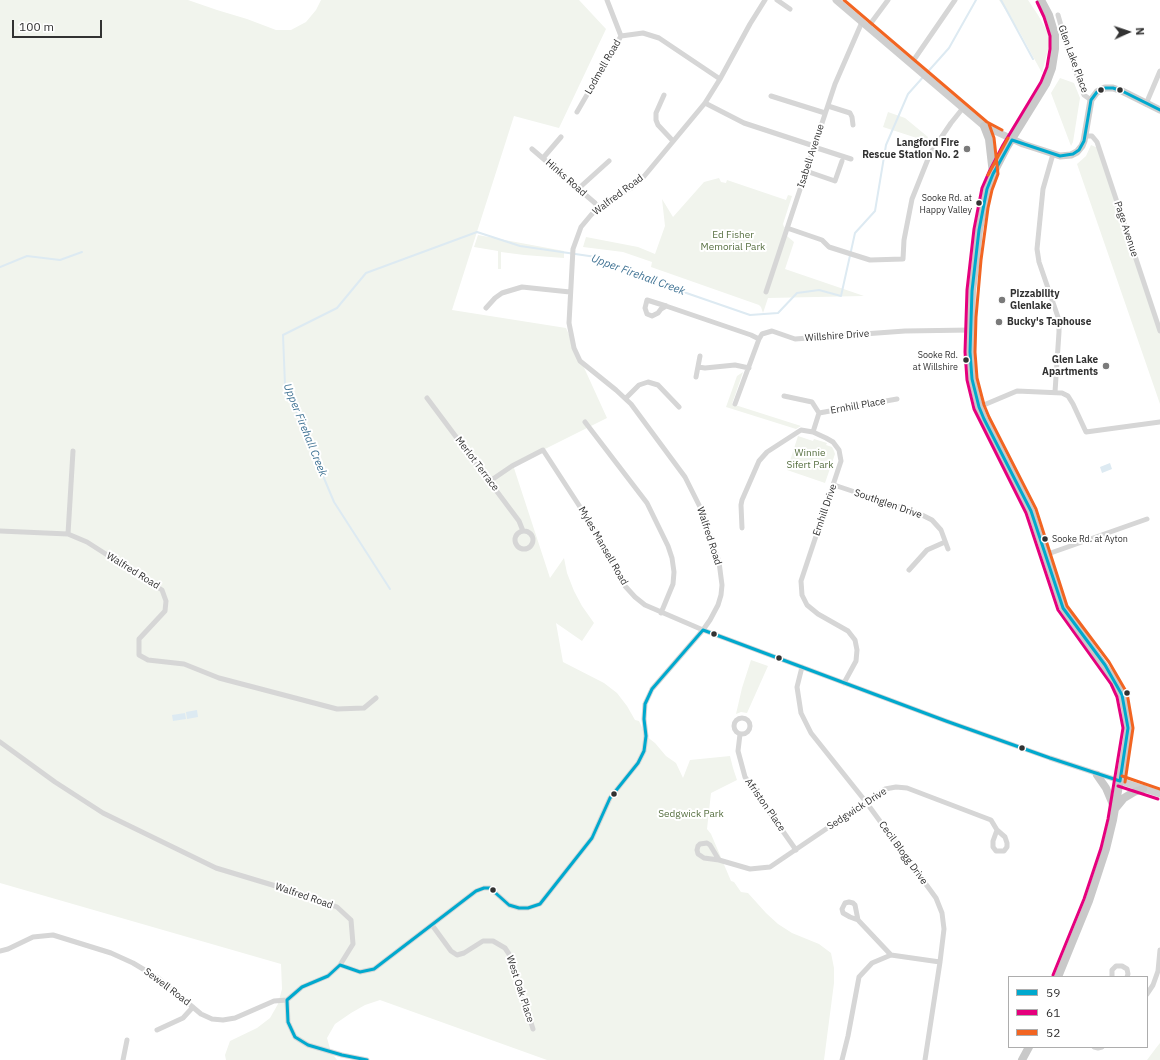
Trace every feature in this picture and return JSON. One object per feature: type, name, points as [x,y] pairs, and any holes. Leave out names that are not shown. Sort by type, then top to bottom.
[{"type":"main road","points":[[836,0],[984,126],[1012,140],[1053,154],[1064,156],[1073,154],[1080,150],[1085,136],[1091,100],[1098,92],[1105,88],[1113,88],[1122,91],[1160,110]]},
{"type":"main road","points":[[1041,0],[1049,15],[1055,36],[1055,49],[1052,68],[1046,84],[1012,140],[993,174],[987,189],[979,230],[972,291],[970,352],[972,378],[979,407],[1030,511],[1063,608],[1115,680],[1122,695],[1128,728],[1120,781],[1106,850],[1089,901],[1058,976]]},
{"type":"main road","points":[[984,126],[988,139],[993,174]]},
{"type":"main road","points":[[1097,775],[1106,788],[1114,810]]},
{"type":"main road","points":[[1120,781],[1160,794]]},
{"type":"main road","points":[[1114,810],[1124,798],[1143,789]]},
{"type":"main road","points":[[1022,1060],[1028,1048]]},
{"type":"street","points":[[607,0],[621,36]]},
{"type":"street","name":"Walfred Road","points":[[0,742],[55,782],[110,816],[216,868],[309,896],[337,907],[352,920],[353,944],[340,964],[360,972],[374,969],[476,891],[484,888],[490,888],[509,905],[519,908],[528,908],[540,904],[592,838],[610,798],[638,763],[644,751],[646,736],[644,719],[645,704],[652,689],[703,630],[718,604],[722,585],[719,562],[708,528],[695,495],[683,473],[626,398],[585,365],[577,355],[571,340],[569,323],[573,249],[586,220],[598,208],[636,184],[650,170],[705,103],[765,0]]},
{"type":"street","points":[[777,0],[790,9]]},
{"type":"street","points":[[868,27],[888,0]]},
{"type":"street","points":[[912,64],[955,0]]},
{"type":"street","name":"Glen Lake Place","points":[[1058,15],[1067,47],[1084,95],[1091,100]]},
{"type":"street","name":"Isabell Avenue","points":[[766,292],[825,113],[842,66],[862,22]]},
{"type":"street","name":"Lodmell Road","points":[[577,112],[621,36],[643,33],[659,38],[720,79]]},
{"type":"street","points":[[1146,104],[1160,71]]},
{"type":"street","points":[[664,95],[656,113],[656,120],[658,125],[673,141]]},
{"type":"street","points":[[771,96],[825,113]]},
{"type":"street","points":[[705,103],[744,123],[851,159]]},
{"type":"street","points":[[828,106],[850,113],[853,126]]},
{"type":"street","points":[[788,228],[822,240],[829,247],[870,260],[903,259],[904,240],[912,199],[930,154],[963,108]]},
{"type":"street","name":"Page Avenue","points":[[1085,136],[1092,136],[1097,142],[1160,331]]},
{"type":"street","points":[[543,158],[561,137]]},
{"type":"street","name":"Hinks Road","points":[[532,149],[595,203],[598,208]]},
{"type":"street","points":[[1053,154],[1043,189],[1037,249],[1039,262],[1059,320],[1055,392]]},
{"type":"street","points":[[578,189],[609,161]]},
{"type":"street","points":[[806,171],[835,181],[842,161]]},
{"type":"street","points":[[486,308],[502,293],[522,286],[570,292]]},
{"type":"street","points":[[666,306],[751,335],[758,339],[735,404]]},
{"type":"street","name":"Willshire Drive","points":[[758,339],[762,334],[772,331],[794,339],[905,331],[971,330]]},
{"type":"street","points":[[696,377],[700,356]]},
{"type":"street","points":[[698,367],[705,368],[735,365],[749,368]]},
{"type":"street","points":[[626,398],[640,385],[648,382],[658,384],[679,407]]},
{"type":"street","points":[[979,407],[1017,391],[1055,392],[1068,396],[1086,432],[1160,422]]},
{"type":"street","name":"Ernhill Place","points":[[784,396],[812,402],[819,413],[813,432]]},
{"type":"street","name":"Merlot Terrace","points":[[427,398],[519,521],[523,531]]},
{"type":"street","name":"Ernhill Place","points":[[819,413],[897,399]]},
{"type":"street","points":[[585,422],[644,499],[668,546],[674,572],[672,584],[661,613]]},
{"type":"street","points":[[742,528],[742,500],[762,456],[798,431],[806,430],[813,432]]},
{"type":"street","name":"Ernhill Drive","points":[[813,432],[833,442],[840,450],[842,461],[801,581],[802,595],[807,605],[818,614],[848,631],[855,640],[857,650],[856,661],[844,683]]},
{"type":"street","name":"Myles Mansell Road","points":[[490,481],[512,466],[543,450],[597,533],[625,586],[645,605],[703,630],[946,722],[1097,775],[1120,781]]},
{"type":"street","points":[[68,534],[73,451]]},
{"type":"street","name":"Southglen Drive","points":[[834,485],[918,512],[932,520],[941,530],[948,549]]},
{"type":"street","points":[[1045,555],[1147,519]]},
{"type":"street","name":"Walfred Road","points":[[0,531],[68,534],[87,542],[162,590],[166,601],[165,612],[139,639],[139,654],[148,660],[184,664],[219,678],[337,709],[364,708],[376,698]]},
{"type":"street","points":[[909,570],[927,550],[945,542]]},
{"type":"street","name":"Cecil Blogg Drive","points":[[802,667],[797,687],[800,713],[812,733],[866,802],[936,898],[942,913],[944,929],[925,1060]]},
{"type":"street","name":"Afriston Place","points":[[740,734],[738,752],[745,777],[796,850]]},
{"type":"street","name":"Sedgwick Drive","points":[[719,860],[750,869],[770,867],[885,789],[896,787],[906,788],[991,820],[997,830]]},
{"type":"street","points":[[858,920],[891,955]]},
{"type":"street","name":"West Oak Place","points":[[432,924],[451,951],[457,955],[464,954],[483,941],[493,941],[506,948],[533,1029]]},
{"type":"street","name":"Sewell Road","points":[[0,951],[33,938],[53,935],[111,953],[134,963],[158,978],[201,1014],[212,1019],[223,1020],[235,1018],[274,1002],[287,1000]]},
{"type":"street","points":[[1148,992],[1153,985],[1158,971],[1160,950]]},
{"type":"street","points":[[842,1060],[859,977],[872,963],[891,955],[940,962]]},
{"type":"street","points":[[340,964],[328,976],[302,987],[287,1000],[288,1022],[295,1037],[308,1045],[342,1055],[367,1060]]},
{"type":"street","points":[[1112,976],[1112,970],[1116,966],[1122,966],[1126,969],[1127,976]]},
{"type":"street","points":[[157,1030],[183,1018],[193,1007]]},
{"type":"street","points":[[123,1060],[127,1040]]},
{"type":"green space","name":"Sedgwick Park","points":[[0,0],[188,0],[276,30],[291,30],[306,22],[316,10],[321,0],[579,0],[606,29],[559,128],[514,116],[452,310],[566,328],[607,418],[513,465],[550,578],[564,558],[567,573],[574,591],[594,623],[582,641],[556,623],[563,662],[604,683],[617,693],[635,720],[639,721],[646,736],[655,743],[666,756],[676,763],[683,778],[690,760],[730,756],[737,780],[711,793],[707,829],[711,834],[731,881],[734,882],[741,892],[748,893],[778,924],[792,933],[819,944],[831,953],[834,968],[834,983],[824,1060],[547,1060],[380,1000],[365,1005],[335,1024],[327,1038],[331,1052],[337,1060],[226,1060],[225,1055],[230,1041],[257,1028],[270,1018],[278,1004],[282,989],[281,964],[0,883]]},
{"type":"green space","points":[[999,0],[1028,0],[1038,15],[1051,38],[1042,73],[1019,31]]},
{"type":"green space","points":[[1060,78],[1074,83],[1080,98],[1073,142],[1071,146],[1051,93]]},
{"type":"green space","points":[[888,112],[905,118],[928,137],[926,141],[883,127]]},
{"type":"green space","points":[[1091,145],[1098,148],[1160,328],[1160,404],[1077,164],[1086,156]]},
{"type":"green space","name":"Ed Fisher Memorial Park","points":[[719,178],[721,182],[726,183],[727,180],[786,200],[788,195],[792,196],[783,224],[787,236],[794,242],[785,269],[864,296],[768,298],[763,313],[759,305],[651,267],[652,262],[623,252],[583,247],[586,237],[638,247],[655,254],[665,226],[662,199],[673,217],[704,182]]},
{"type":"green space","points":[[478,235],[564,251],[564,258],[501,252],[501,269],[498,269],[498,251],[474,247]]},
{"type":"green space","points":[[743,372],[732,404],[801,426],[796,429],[726,407],[737,376]]},
{"type":"green space","name":"Winnie Sifert Park","points":[[798,436],[813,441],[814,439],[827,443],[826,445],[832,447],[835,454],[825,483],[787,470]]},
{"type":"green space","points":[[751,660],[768,666],[747,713],[741,712],[736,714],[742,688]]},
{"type":"green space","points":[[1160,1043],[1160,1060],[1147,1060],[1156,1048]]},
{"type":"shaded area","points":[[1110,463],[1112,469],[1102,473],[1100,467]]},
{"type":"shaded area","points":[[197,710],[198,717],[187,719],[186,712]]},
{"type":"shaded area","points":[[185,713],[186,719],[173,721],[172,715]]},
{"type":"waterway","name":"Upper Firehall Creek","points":[[390,589],[334,502],[285,385],[283,335],[337,308],[366,273],[477,232],[520,246],[596,257],[669,287],[750,315],[778,313],[797,293],[819,290],[841,296],[855,233],[875,211],[886,145],[908,94],[949,48],[976,0]]},
{"type":"waterway","points":[[1001,0],[1033,59]]},
{"type":"waterway","points":[[0,267],[27,256],[60,260],[82,252]]},
{"type":"transit line","name":"52","points":[[844,0],[987,122],[1002,130]]},
{"type":"transit line","name":"61","points":[[1037,2],[1050,36],[1050,49],[1047,67],[1041,82],[1003,145],[982,188],[974,229],[967,290],[965,352],[967,380],[974,409],[1026,513],[1058,610],[1111,684],[1117,697],[1123,728],[1108,819],[1101,848],[1084,899],[1053,975]]},
{"type":"transit line","name":"59","points":[[1012,140],[1060,156],[1073,154],[1079,150],[1084,141],[1091,100],[1097,92],[1105,88],[1113,88],[1122,91],[1160,110]]},
{"type":"transit line","name":"52","points":[[989,124],[994,138],[998,174],[992,190],[988,208],[981,260],[976,317],[975,352],[977,378],[984,405],[989,417],[1036,509],[1067,606],[1109,662],[1127,693],[1133,728],[1125,782]]},
{"type":"transit line","name":"52","points":[[988,175],[1008,138]]},
{"type":"transit line","name":"59","points":[[1012,140],[993,174],[987,189],[979,230],[972,291],[970,352],[972,379],[979,407],[984,419],[1031,511],[1063,608],[1105,665],[1122,695],[1128,728],[1120,781]]},
{"type":"transit line","name":"59","points":[[703,630],[946,721],[1120,781]]},
{"type":"transit line","name":"59","points":[[340,965],[360,972],[374,969],[476,891],[484,888],[490,888],[509,905],[519,908],[528,908],[540,904],[592,838],[610,798],[638,763],[644,751],[646,736],[644,719],[645,704],[652,689],[703,630]]},
{"type":"transit line","name":"52","points":[[1122,776],[1160,789]]},
{"type":"transit line","name":"61","points":[[1118,786],[1158,799]]},
{"type":"transit line","name":"59","points":[[340,965],[328,976],[302,987],[287,1000],[288,1022],[295,1037],[308,1045],[342,1055],[367,1060]]},
{"type":"place","name":"Langford Fire Rescue Station No. 2","points":[[967,149]]},
{"type":"place","name":"Sooke Rd. at Happy Valley","points":[[979,203]]},
{"type":"place","name":"Pizzability Glenlake","points":[[1002,300]]},
{"type":"place","name":"Bucky's Taphouse","points":[[999,322]]},
{"type":"place","name":"Sooke Rd. at Willshire","points":[[966,360]]},
{"type":"place","name":"Glen Lake Apartments","points":[[1106,366]]},
{"type":"place","name":"Sooke Rd. at Ayton","points":[[1045,539]]}]
